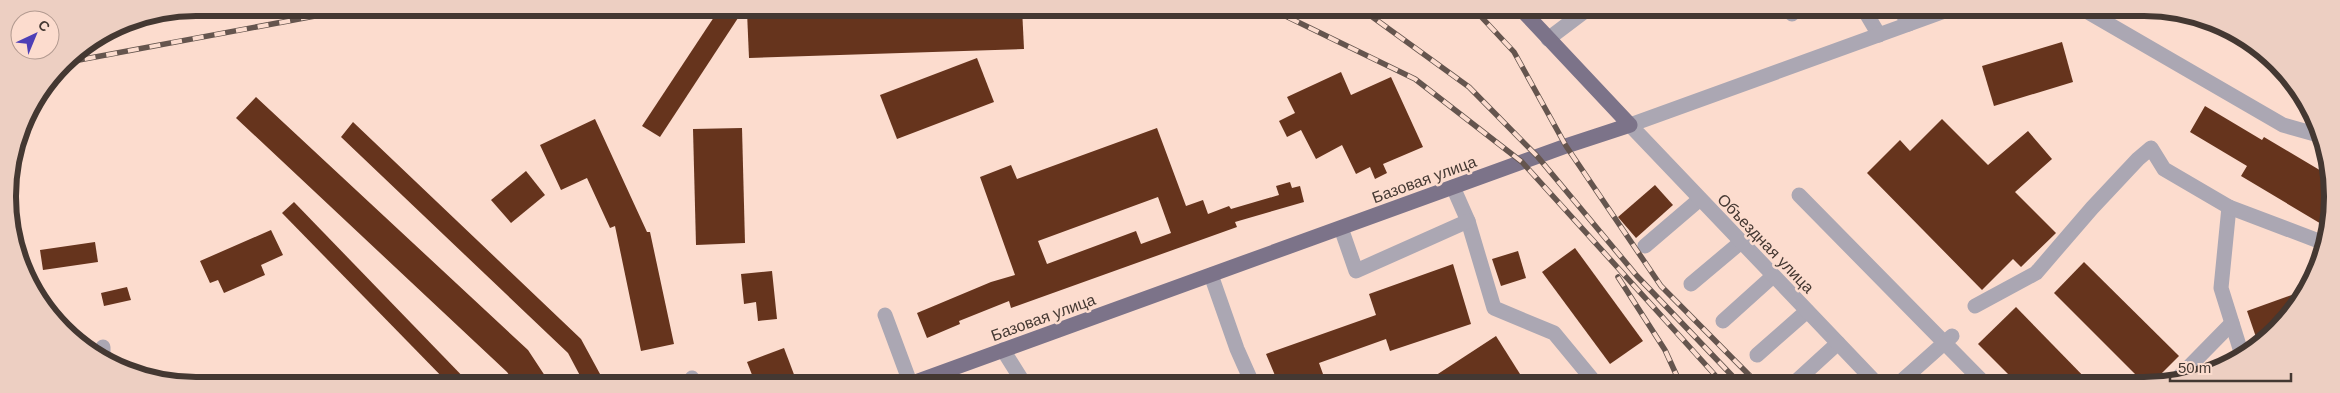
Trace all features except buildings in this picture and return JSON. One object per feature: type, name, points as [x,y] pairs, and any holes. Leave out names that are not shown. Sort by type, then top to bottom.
[{"type":"main road","points":[[1527,16],[1630,125]]},
{"type":"main road","name":"Базовая улица","points":[[931,377],[1453,187],[1630,125]]},
{"type":"street","points":[[1548,39],[1578,16]]},
{"type":"street","points":[[1868,16],[1879,35]]},
{"type":"street","points":[[1904,16],[1909,24]]},
{"type":"street","name":"Базовая улица","points":[[1630,125],[1909,24],[1919,16]]},
{"type":"street","points":[[2095,16],[2284,124],[2312,133]]},
{"type":"street","name":"Объездная улица","points":[[1630,125],[1838,344],[1865,377]]},
{"type":"street","points":[[1975,306],[2036,273],[2112,187],[2151,148],[2164,169],[2229,207],[2318,241]]},
{"type":"street","points":[[1453,187],[1468,221],[1494,308],[1554,333],[1590,377]]},
{"type":"street","points":[[1799,195],[1947,340],[1979,377]]},
{"type":"street","points":[[1645,246],[1700,199]]},
{"type":"street","points":[[2229,207],[2221,288],[2240,349]]},
{"type":"street","points":[[1340,228],[1356,271],[1468,221]]},
{"type":"street","points":[[1691,284],[1741,242]]},
{"type":"street","points":[[1211,275],[1237,349],[1249,377]]},
{"type":"street","points":[[1722,321],[1773,276]]},
{"type":"street","points":[[1757,355],[1807,311]]},
{"type":"street","points":[[885,315],[907,377]]},
{"type":"street","points":[[2184,372],[2232,323]]},
{"type":"street","points":[[1907,377],[1947,340]]},
{"type":"street","points":[[1801,377],[1838,344]]},
{"type":"street","points":[[1003,350],[1016,377]]},
{"type":"railway","points":[[79,60],[315,16]]},
{"type":"railway","points":[[1285,16],[1415,79],[1522,162],[1717,377]]},
{"type":"railway","points":[[1371,16],[1469,87],[1537,156],[1637,276],[1733,377]]},
{"type":"railway","points":[[1480,16],[1514,52],[1566,146],[1661,286],[1751,377]]},
{"type":"railway","points":[[1618,277],[1665,350],[1677,377]]}]
